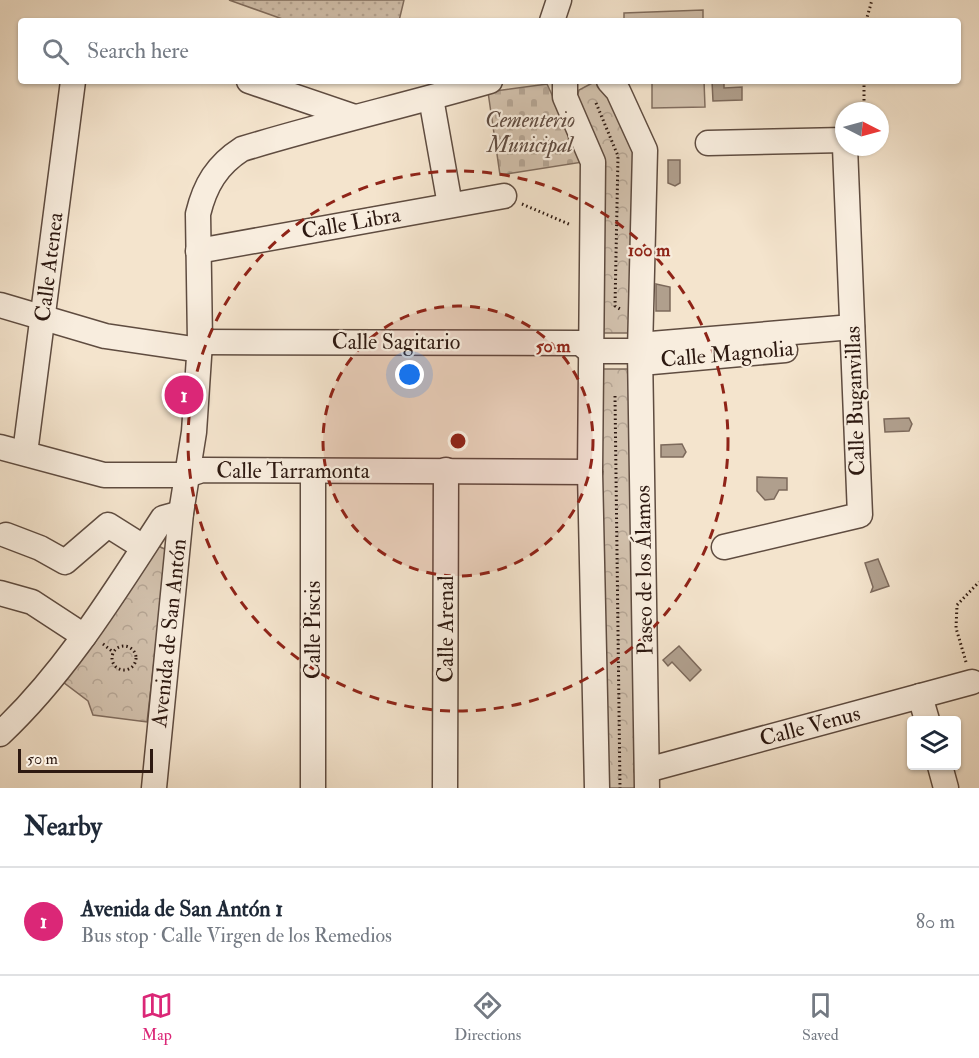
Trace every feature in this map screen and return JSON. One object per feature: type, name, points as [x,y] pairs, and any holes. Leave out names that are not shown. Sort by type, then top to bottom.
[{"type":"street","name":"Calle Atenea","points":[[25,453],[73,84]]},
{"type":"street","points":[[258,84],[352,116]]},
{"type":"street","name":"Avenida de San Antón","points":[[154,788],[181,513],[194,432],[200,346],[198,214],[202,195],[213,174],[227,159],[242,149],[352,116],[480,84]]},
{"type":"street","points":[[569,84],[565,97],[593,162],[590,351],[597,788]]},
{"type":"street","name":"Paseo de los Álamos","points":[[612,84],[618,91],[645,150],[640,351],[647,779]]},
{"type":"street","points":[[431,98],[450,206]]},
{"type":"street","points":[[708,143],[835,141]]},
{"type":"street","name":"Calle Buganvillas","points":[[724,547],[860,515],[845,156]]},
{"type":"street","name":"Calle Libra","points":[[198,250],[504,196]]},
{"type":"street","name":"Calle Sagitario","points":[[0,304],[42,319],[105,336],[200,346],[580,343],[590,351]]},
{"type":"street","name":"Calle Magnolia","points":[[640,351],[651,344],[853,335]]},
{"type":"street","points":[[590,351],[640,351]]},
{"type":"street","name":"Calle Tarramonta","points":[[0,447],[104,474],[187,475],[202,470],[591,472]]},
{"type":"street","name":"Calle Arenal","points":[[445,788],[447,470]]},
{"type":"street","name":"Calle Piscis","points":[[313,471],[313,788]]},
{"type":"street","points":[[0,734],[16,718],[80,640],[163,518],[181,513]]},
{"type":"street","points":[[6,535],[40,548],[65,562],[108,525],[143,547]]},
{"type":"street","points":[[0,592],[32,602],[80,640]]},
{"type":"street","name":"Calle Venus","points":[[647,779],[972,682]]},
{"type":"street","points":[[920,696],[926,716]]},
{"type":"street","points":[[941,770],[946,788]]},
{"type":"path","points":[[867,18],[872,0]]},
{"type":"path","points":[[864,84],[864,102]]},
{"type":"path","points":[[504,196],[591,233]]},
{"type":"path","points":[[615,396],[620,788]]},
{"type":"path","points":[[972,682],[956,628],[957,605],[979,582]]},
{"type":"path","points":[[122,646],[132,650],[135,660],[131,668],[119,670],[113,664],[112,656],[115,649],[122,646]]},
{"type":"green space","points":[[229,0],[404,0],[400,18],[280,18]]},
{"type":"green space","points":[[703,10],[703,18],[624,18],[624,13]]},
{"type":"green space","name":"Cementerio Municipal","points":[[547,84],[583,162],[500,175],[488,92]]},
{"type":"green space","points":[[590,84],[601,84],[638,153],[632,333],[597,333],[598,160],[575,104],[579,90]]},
{"type":"green space","points":[[652,84],[704,84],[705,107],[652,108]]},
{"type":"green space","points":[[597,369],[631,369],[641,788],[601,788]]},
{"type":"green space","points":[[156,545],[167,550],[147,722],[93,715],[88,701],[63,682]]},
{"type":"shaded area","points":[[712,84],[724,84],[724,88],[742,87],[742,100],[713,101]]},
{"type":"shaded area","points":[[668,160],[680,160],[680,183],[675,186],[668,183]]},
{"type":"shaded area","points":[[656,284],[670,287],[670,311],[656,311]]},
{"type":"shaded area","points":[[909,418],[912,424],[909,431],[885,432],[884,419]]},
{"type":"shaded area","points":[[682,444],[686,452],[683,457],[661,457],[661,445]]},
{"type":"shaded area","points":[[757,477],[787,478],[787,490],[779,490],[774,499],[765,500],[757,491]]},
{"type":"shaded area","points":[[878,559],[889,586],[871,592],[873,587],[865,563]]},
{"type":"shaded area","points":[[679,646],[701,670],[690,681],[672,662],[668,666],[663,660]]},
{"type":"place","name":"Avenida de San Antón 1","points":[[184,395]]}]
